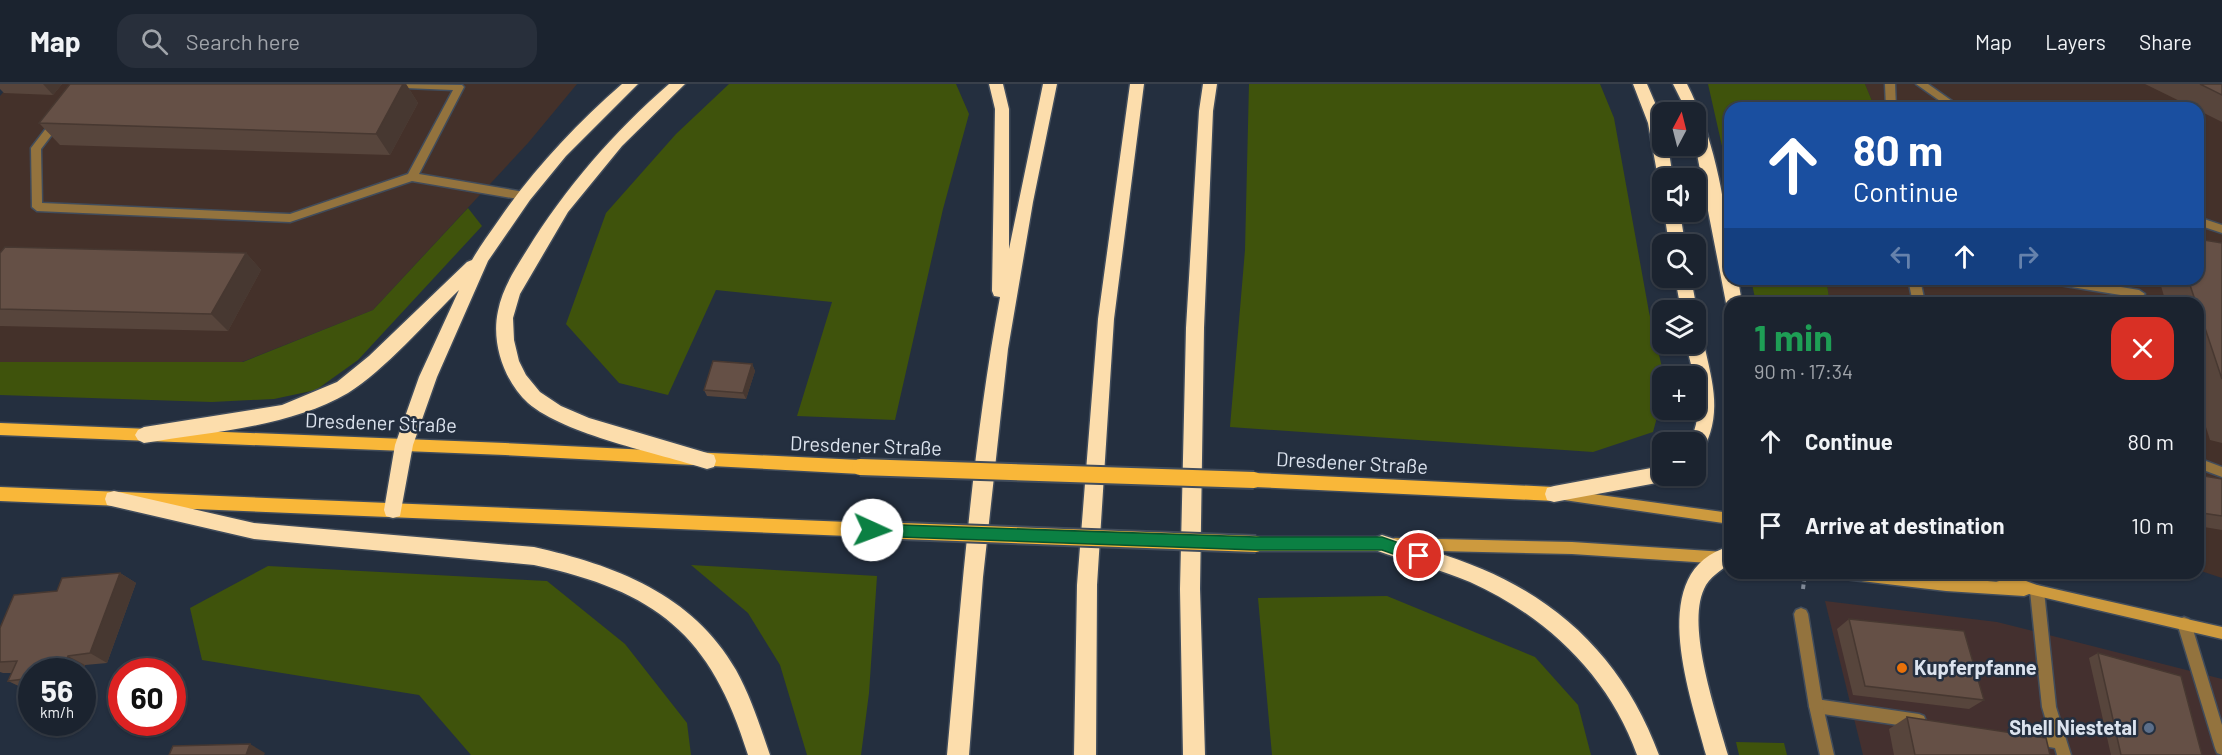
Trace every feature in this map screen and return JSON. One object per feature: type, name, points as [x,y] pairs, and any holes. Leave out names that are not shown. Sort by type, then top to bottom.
[{"type":"highway","points":[[393,510],[404,445],[428,377],[481,259],[524,195],[561,152],[631,84]]},
{"type":"highway","points":[[678,84],[624,133],[595,165],[544,235],[511,294],[505,316],[504,339],[510,361],[519,379],[533,396],[552,410],[573,421],[707,460]]},
{"type":"highway","points":[[996,84],[1002,109],[999,349]]},
{"type":"highway","points":[[958,755],[973,577],[999,349],[1025,202],[1050,84]]},
{"type":"highway","points":[[1085,755],[1087,585],[1103,365],[1108,307],[1137,84]]},
{"type":"highway","points":[[1194,755],[1190,577],[1195,328],[1206,111],[1210,84]]},
{"type":"highway","points":[[1206,111],[1220,84]]},
{"type":"highway","points":[[1640,84],[1656,123],[1664,168]]},
{"type":"highway","points":[[1680,84],[1688,102]]},
{"type":"highway","points":[[1705,156],[1724,252]]},
{"type":"highway","points":[[144,435],[283,412],[343,387],[375,361],[481,259]]},
{"type":"highway","points":[[1697,354],[1707,412],[1703,432]]},
{"type":"highway","points":[[1554,494],[1652,476]]},
{"type":"highway","points":[[114,500],[254,531],[534,556],[570,562],[603,572],[635,586],[664,604],[690,626],[715,655],[736,689],[752,728],[759,755]]},
{"type":"highway","points":[[1382,544],[1476,576],[1507,590],[1546,616],[1588,654],[1611,682],[1629,711],[1648,755]]},
{"type":"highway","points":[[1717,755],[1688,630],[1688,607],[1694,587],[1706,570],[1724,559]]},
{"type":"main road","name":"Dresdener Straße","points":[[0,429],[404,445],[860,467],[1254,480],[1554,494],[1724,518]]},
{"type":"main road","points":[[0,494],[1256,544],[1572,548],[1724,558]]},
{"type":"main road","points":[[1895,579],[2037,591],[2222,633]]},
{"type":"main road","points":[[2006,579],[2037,591]]},
{"type":"street","points":[[382,84],[459,87],[412,177]]},
{"type":"street","points":[[1890,84],[1891,102]]},
{"type":"street","points":[[1921,84],[1948,102]]},
{"type":"street","points":[[65,111],[36,148],[37,207],[290,218],[412,177],[524,195]]},
{"type":"street","points":[[2204,223],[2222,229]]},
{"type":"street","points":[[2084,285],[2139,294]]},
{"type":"street","points":[[2204,465],[2222,472]]},
{"type":"street","points":[[2037,591],[2049,707],[2062,748]]},
{"type":"street","points":[[1801,614],[1816,706],[1827,755]]},
{"type":"street","points":[[2184,623],[2222,748]]},
{"type":"street","points":[[1816,706],[1932,723]]},
{"type":"street","points":[[2013,735],[2062,748]]},
{"type":"shaded area","points":[[10,84],[577,84],[528,143],[373,310],[242,362],[0,362],[0,96]]},
{"type":"shaded area","points":[[1865,84],[2222,84],[2222,578],[2204,572],[2204,297],[1829,297],[1827,285],[2204,285],[2204,102],[1872,102]]},
{"type":"shaded area","points":[[1825,601],[1997,622],[2222,679],[2222,755],[1863,755]]},
{"type":"green space","points":[[729,84],[956,84],[969,114],[943,209],[895,420],[797,416],[832,302],[716,290],[668,395],[619,383],[566,324],[606,213],[676,134]]},
{"type":"green space","points":[[1249,84],[1600,84],[1614,118],[1652,325],[1652,354],[1659,354],[1662,366],[1652,366],[1652,420],[1656,420],[1653,432],[1593,452],[1230,427],[1245,250]]},
{"type":"green space","points":[[1708,84],[1865,84],[1872,102],[1724,102],[1724,155]]},
{"type":"green space","points":[[468,208],[482,226],[358,360],[316,390],[274,399],[212,402],[0,395],[0,362],[243,362],[373,310]]},
{"type":"green space","points":[[1752,285],[1827,285],[1829,297],[1755,297]]},
{"type":"green space","points":[[691,565],[877,576],[869,693],[861,755],[807,755],[780,665],[748,613]]},
{"type":"green space","points":[[268,566],[547,581],[625,644],[687,723],[691,755],[471,755],[419,695],[202,660],[190,608]]},
{"type":"green space","points":[[1387,596],[1535,657],[1578,705],[1591,755],[1272,755],[1258,598]]},
{"type":"green space","points":[[1736,742],[1784,743],[1787,755],[1739,755]]},
{"type":"building","points":[[70,84],[403,84],[376,134],[39,123]]},
{"type":"building","points":[[2200,84],[2222,84],[2222,95]]},
{"type":"building","points":[[2204,240],[2222,243],[2222,379],[2204,325],[2204,297],[2194,297],[2190,285],[2204,285]]},
{"type":"building","points":[[5,247],[246,253],[211,314],[0,309],[0,253]]},
{"type":"building","points":[[713,361],[752,364],[743,393],[704,390]]},
{"type":"building","points":[[2204,476],[2222,479],[2222,516],[2204,513]]},
{"type":"building","points":[[120,573],[90,653],[67,658],[18,658],[18,680],[8,681],[17,661],[0,662],[0,628],[14,595],[57,591],[62,578]]},
{"type":"building","name":"Kupferpfanne","points":[[1849,619],[1964,631],[1984,700],[1865,686]]},
{"type":"building","points":[[2098,653],[2181,676],[2202,755],[2121,755]]},
{"type":"building","points":[[1907,717],[2046,738],[2050,755],[1915,755]]},
{"type":"building","points":[[250,744],[246,755],[169,755],[173,746]]},
{"type":"place","name":"Kupferpfanne","points":[[1902,668]]},
{"type":"place","name":"Shell Niestetal","points":[[2149,728]]},
{"type":"route","points":[[872,530],[1256,544],[1382,544],[1419,556]]}]
